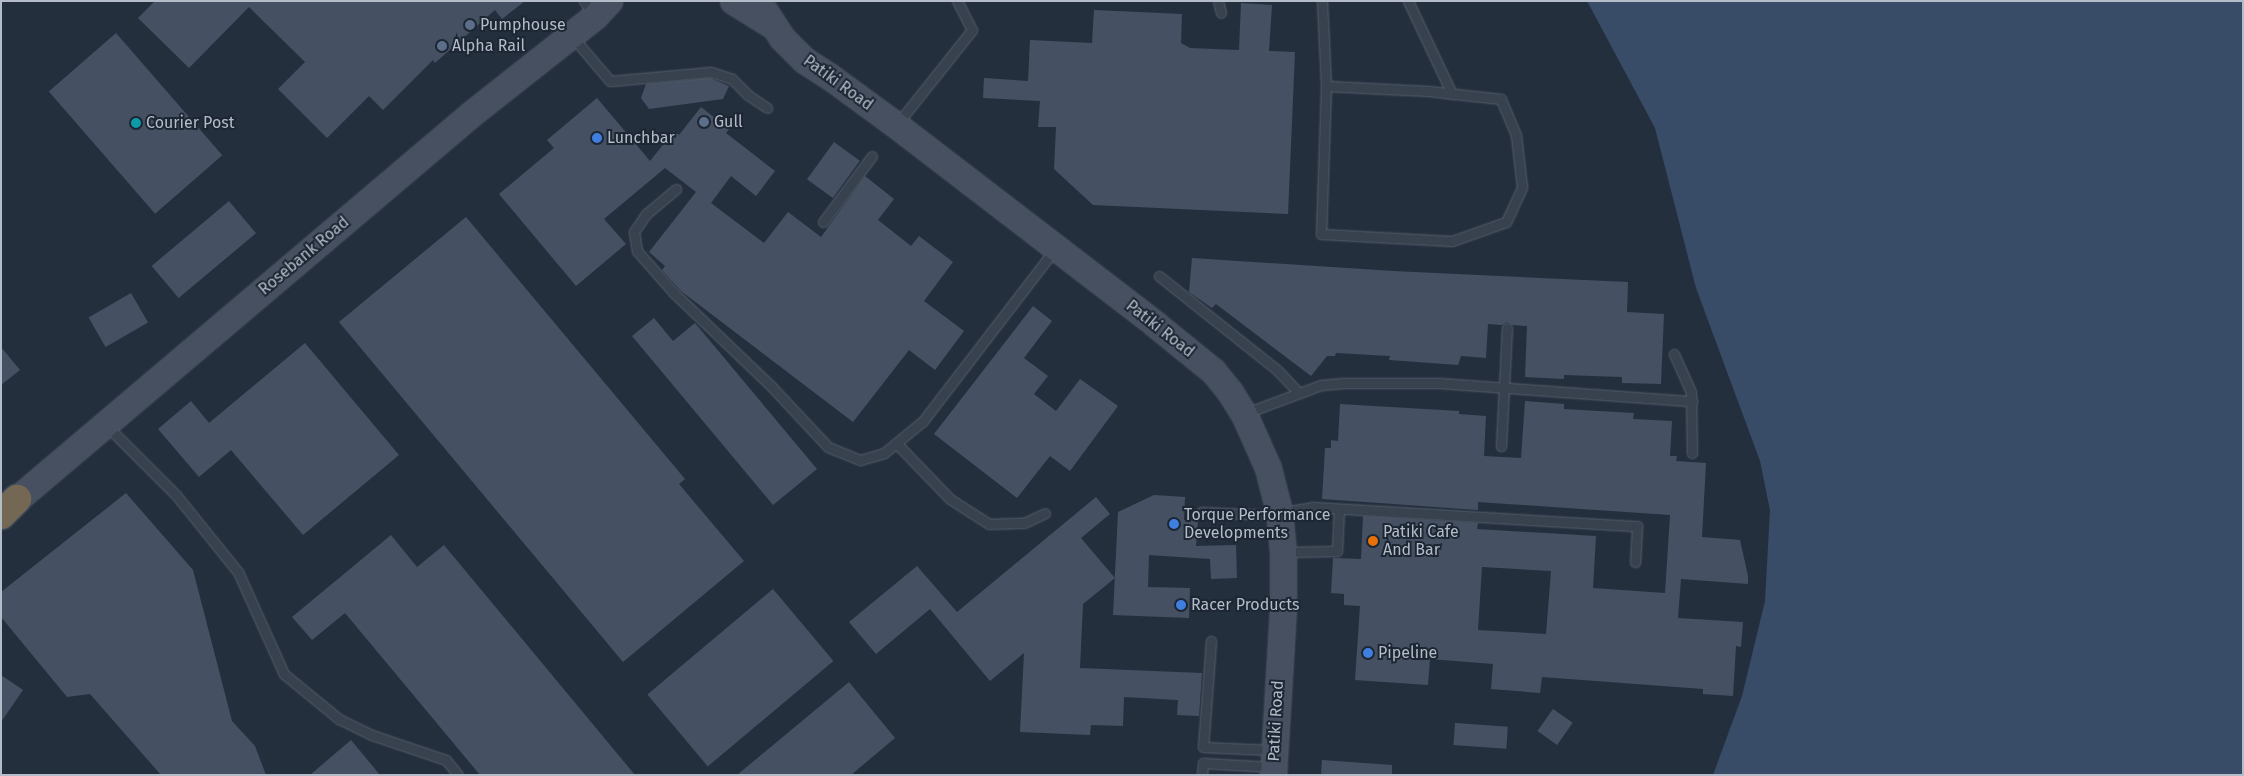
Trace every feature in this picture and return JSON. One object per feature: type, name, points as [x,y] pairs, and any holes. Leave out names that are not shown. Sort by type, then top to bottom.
[{"type":"main road","name":"Rosebank Road","points":[[6,508],[471,114],[571,35],[596,6],[631,1]]},
{"type":"main road","name":"Patiki Road","points":[[732,1],[777,28]]},
{"type":"main road","name":"Patiki Road","points":[[758,1],[782,38],[804,60],[896,125],[1213,371],[1244,414],[1268,468],[1279,511],[1283,552],[1283,608],[1274,764]]},
{"type":"lane","points":[[896,125],[972,30],[957,1]]},
{"type":"lane","points":[[1218,1],[1221,13]]},
{"type":"lane","points":[[1322,1],[1326,86],[1321,234],[1452,240],[1506,222],[1522,187],[1516,135],[1501,99],[1326,86]]},
{"type":"lane","points":[[1408,1],[1452,94]]},
{"type":"lane","points":[[571,35],[610,81],[710,72],[732,79],[748,95],[767,108]]},
{"type":"lane","points":[[823,222],[872,156]]},
{"type":"lane","points":[[676,189],[646,214],[634,232],[637,251],[673,292],[771,386],[828,447],[860,460],[884,452],[923,421],[1056,248]]},
{"type":"lane","points":[[1160,276],[1277,370],[1299,393]]},
{"type":"lane","points":[[1501,446],[1507,328]]},
{"type":"lane","points":[[1674,354],[1691,392],[1692,453]]},
{"type":"lane","points":[[1244,414],[1320,385],[1344,382],[1439,383],[1692,401]]},
{"type":"lane","points":[[105,424],[176,495],[238,572],[284,674],[339,719],[372,735],[446,760],[458,775]]},
{"type":"lane","points":[[896,443],[950,499],[989,524],[1024,523],[1045,513]]},
{"type":"lane","points":[[1201,512],[1266,514],[1313,507],[1636,526],[1635,562]]},
{"type":"lane","points":[[1283,552],[1337,551],[1339,509]]},
{"type":"lane","points":[[1211,641],[1203,747],[1274,764]]},
{"type":"lane","points":[[1202,775],[1203,763],[1274,764]]},
{"type":"water","points":[[1587,1],[2243,1],[2243,775],[1713,775],[1742,696],[1765,601],[1770,510],[1760,461],[1696,288],[1655,128]]},
{"type":"building","points":[[155,1],[525,1],[502,19],[495,10],[435,63],[433,60],[383,110],[369,96],[327,138],[278,89],[305,62],[249,7],[189,68],[138,18]]},
{"type":"building","points":[[1241,3],[1272,5],[1269,51],[1295,52],[1288,214],[1093,205],[1054,169],[1056,127],[1038,127],[1040,101],[983,98],[984,78],[1028,81],[1030,40],[1092,43],[1094,10],[1182,14],[1181,43],[1190,48],[1239,50]]},
{"type":"building","name":"Courier Post","points":[[116,33],[222,155],[155,214],[49,91]]},
{"type":"building","points":[[710,78],[729,86],[723,99],[649,109],[641,98],[646,84]]},
{"type":"building","points":[[597,98],[650,161],[674,131],[679,135],[701,107],[729,129],[726,133],[775,171],[756,196],[731,176],[711,203],[764,243],[788,212],[821,237],[865,176],[894,199],[878,220],[911,246],[919,236],[953,262],[924,301],[964,331],[935,370],[909,350],[853,422],[681,291],[662,270],[665,266],[649,252],[696,192],[665,168],[604,219],[626,244],[576,286],[499,194],[554,148],[547,140]]},
{"type":"building","points":[[834,142],[860,161],[833,198],[807,179]]},
{"type":"building","points":[[229,201],[256,233],[179,298],[152,266]]},
{"type":"building","points":[[466,217],[685,479],[679,484],[744,561],[623,662],[339,322]]},
{"type":"building","points":[[1192,258],[1393,271],[1628,282],[1627,312],[1664,314],[1661,384],[1622,383],[1622,377],[1564,375],[1564,379],[1525,377],[1527,326],[1512,325],[1507,322],[1502,325],[1488,324],[1486,358],[1461,356],[1458,365],[1389,360],[1390,356],[1336,353],[1335,356],[1327,356],[1311,376],[1216,304],[1212,308],[1189,292]]},
{"type":"building","points":[[131,293],[148,322],[106,347],[89,318]]},
{"type":"building","points":[[1033,306],[1052,321],[1024,358],[1048,376],[1034,394],[1056,411],[1080,379],[1118,406],[1070,471],[1050,456],[1017,498],[934,434]]},
{"type":"building","points":[[654,318],[673,341],[695,323],[817,469],[773,505],[632,336]]},
{"type":"building","points":[[305,343],[399,455],[303,535],[231,450],[199,477],[158,429],[191,401],[209,423]]},
{"type":"building","points":[[1,347],[20,370],[1,385]]},
{"type":"building","points":[[1525,401],[1564,404],[1564,409],[1634,413],[1633,419],[1672,421],[1670,456],[1677,456],[1676,461],[1706,463],[1702,537],[1740,540],[1748,576],[1748,584],[1681,579],[1678,618],[1743,622],[1741,647],[1736,646],[1733,696],[1703,694],[1703,689],[1542,677],[1540,693],[1491,689],[1493,664],[1430,659],[1428,685],[1355,680],[1360,606],[1344,605],[1344,594],[1331,593],[1333,558],[1361,559],[1363,516],[1478,523],[1477,529],[1596,536],[1593,588],[1665,593],[1670,515],[1478,502],[1478,510],[1322,499],[1325,448],[1331,448],[1331,440],[1338,441],[1340,404],[1459,411],[1459,414],[1486,416],[1484,456],[1521,458]],"holes":[[[1482,567],[1551,571],[1546,634],[1478,630]]]},
{"type":"building","points":[[126,493],[193,570],[232,721],[255,746],[266,775],[161,775],[90,694],[67,697],[1,617],[1,592]]},
{"type":"building","points":[[1154,495],[1185,497],[1184,520],[1198,521],[1196,546],[1236,545],[1237,578],[1211,579],[1210,559],[1149,555],[1148,587],[1190,588],[1189,618],[1113,615],[1118,512]]},
{"type":"building","points":[[1096,497],[1110,514],[1081,538],[1115,578],[1083,604],[1080,668],[1202,673],[1199,716],[1177,715],[1178,700],[1124,697],[1123,726],[1091,725],[1090,735],[1020,732],[1024,653],[990,681],[930,609],[876,654],[849,622],[917,566],[957,612]]},
{"type":"building","points":[[391,535],[417,567],[444,545],[635,775],[480,775],[345,613],[312,640],[292,617]]},
{"type":"building","points":[[773,589],[833,661],[708,766],[647,694]]},
{"type":"building","points":[[1,675],[23,690],[1,722]]},
{"type":"building","points":[[849,682],[895,738],[851,775],[737,775]]},
{"type":"building","points":[[1553,709],[1573,723],[1557,745],[1538,731]]},
{"type":"building","points":[[1455,723],[1508,727],[1506,749],[1453,745]]},
{"type":"building","points":[[351,740],[380,775],[310,775]]},
{"type":"building","points":[[1322,760],[1392,765],[1392,775],[1321,775]]},
{"type":"place","name":"Pumphouse","points":[[470,25]]},
{"type":"place","name":"Alpha Rail","points":[[442,46]]},
{"type":"place","name":"Gull","points":[[704,122]]},
{"type":"place","name":"Courier Post","points":[[136,123]]},
{"type":"place","name":"Lunchbar","points":[[597,138]]},
{"type":"place","name":"Torque Performance Developments","points":[[1174,524]]},
{"type":"place","name":"Patiki Cafe And Bar","points":[[1373,541]]},
{"type":"place","name":"Racer Products","points":[[1181,605]]},
{"type":"place","name":"Pipeline","points":[[1368,653]]}]
